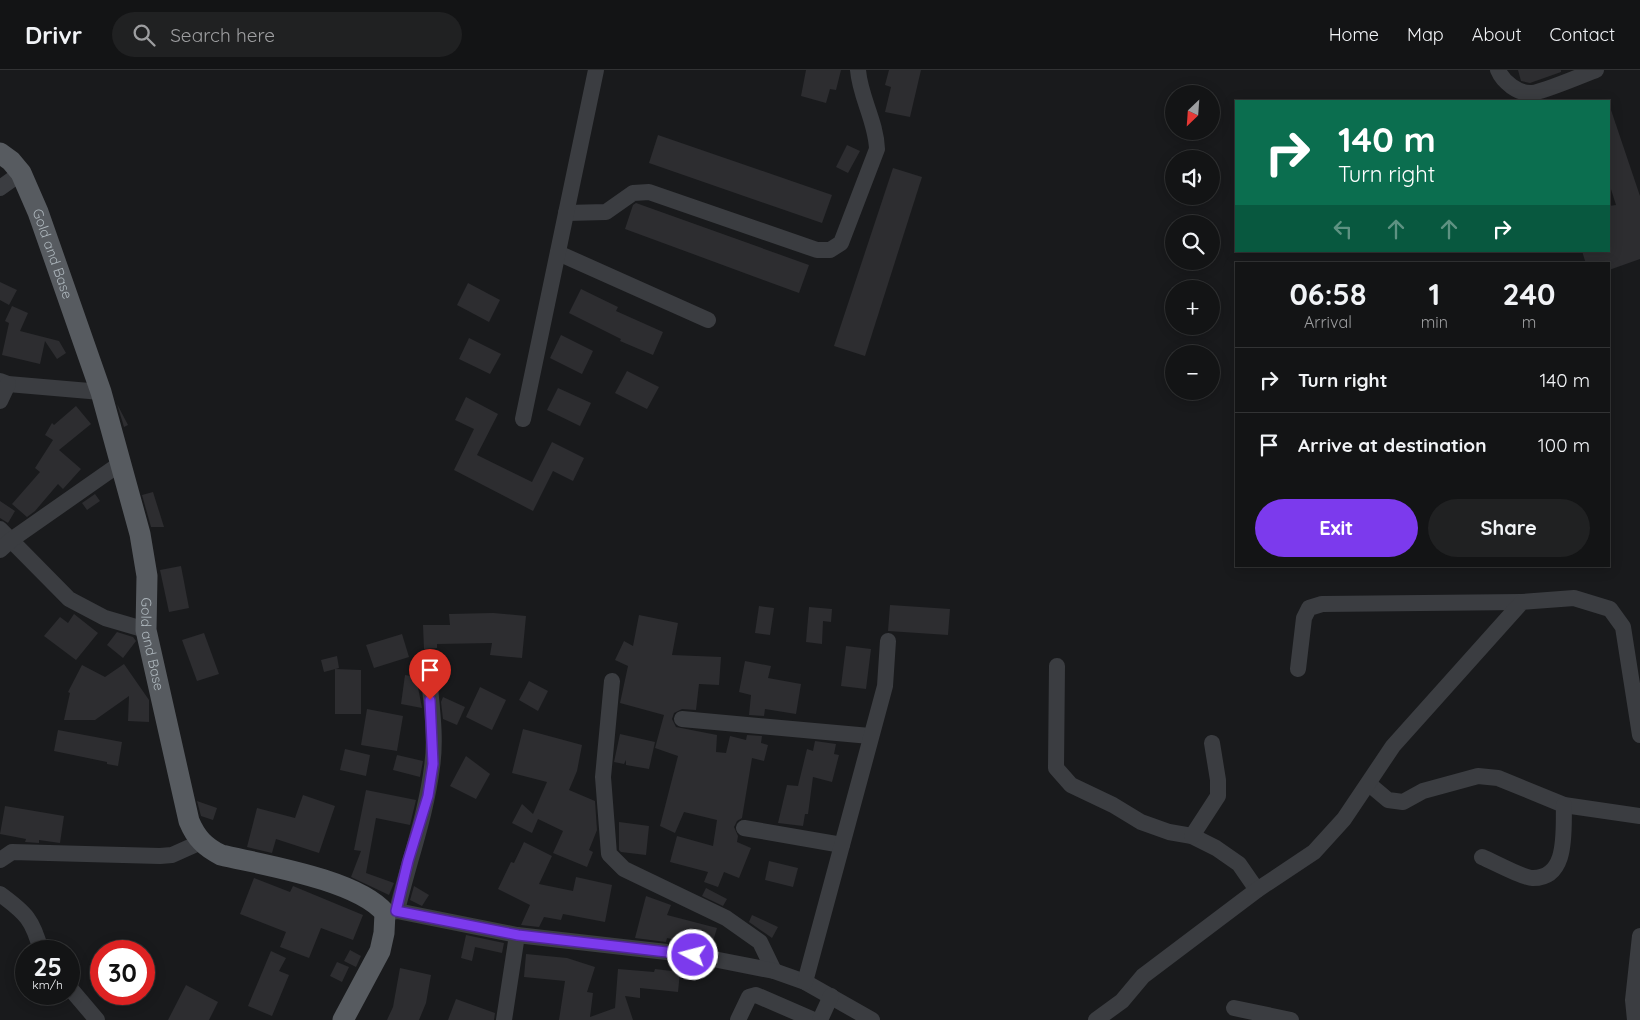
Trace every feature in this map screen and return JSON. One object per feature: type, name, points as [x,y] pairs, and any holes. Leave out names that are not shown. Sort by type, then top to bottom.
[{"type":"main road","name":"Gold and Base","points":[[0,153],[11,161],[21,173],[38,212],[101,392],[140,534],[146,568],[146,630],[189,821],[201,842],[209,849],[222,855],[329,882],[366,896],[391,912]]},
{"type":"main road","points":[[343,1020],[380,951],[391,912]]},
{"type":"street","points":[[523,419],[596,70]]},
{"type":"street","points":[[566,213],[606,212],[633,193],[649,192],[817,250],[836,247],[841,244],[877,149],[877,136],[859,84],[858,70]]},
{"type":"street","points":[[1498,70],[1502,80],[1532,93],[1596,70]]},
{"type":"street","points":[[0,188],[21,173]]},
{"type":"street","points":[[558,253],[708,320]]},
{"type":"street","points":[[0,401],[4,383],[101,392]]},
{"type":"street","points":[[121,463],[4,540],[69,599],[105,618],[146,630]]},
{"type":"street","points":[[1298,669],[1304,618],[1309,608],[1322,604],[1522,602],[1574,598],[1610,609],[1622,627],[1640,735]]},
{"type":"street","points":[[1096,1020],[1122,1001],[1143,976],[1257,890],[1314,852],[1344,819],[1393,746],[1522,602]]},
{"type":"street","points":[[805,982],[884,686],[888,641]]},
{"type":"street","points":[[428,664],[433,764],[428,796],[391,912],[518,935],[693,955],[774,971],[805,982],[872,1020]]},
{"type":"street","points":[[1057,666],[1056,768],[1071,785],[1114,805],[1141,822],[1169,832],[1192,836],[1239,864],[1257,890]]},
{"type":"street","points":[[612,681],[603,777],[609,854],[624,869],[663,886],[733,923],[760,942],[774,971]]},
{"type":"street","points":[[682,719],[870,736]]},
{"type":"street","points":[[1192,836],[1218,796],[1218,780],[1212,743]]},
{"type":"street","points":[[1369,784],[1388,800],[1403,802],[1423,791],[1478,776],[1498,778],[1564,805],[1640,816]]},
{"type":"street","points":[[1482,857],[1531,879],[1546,875],[1556,867],[1562,851],[1564,805]]},
{"type":"street","points":[[744,828],[842,845]]},
{"type":"street","points":[[0,860],[12,852],[160,856],[172,854],[201,842]]},
{"type":"street","points":[[0,894],[22,910],[36,928],[39,940]]},
{"type":"street","points":[[504,1020],[518,935]]},
{"type":"street","points":[[1635,1020],[1640,936]]},
{"type":"street","points":[[738,1020],[749,998],[756,995],[814,1020]]},
{"type":"street","points":[[820,1020],[831,996]]},
{"type":"street","points":[[80,1000],[97,1020]]},
{"type":"street","points":[[1234,1008],[1291,1020]]},
{"type":"building","points":[[806,70],[841,70],[836,90],[830,89],[826,103],[801,96]]},
{"type":"building","points":[[889,70],[921,70],[910,117],[885,112],[891,87],[885,85]]},
{"type":"building","points":[[1518,70],[1561,70],[1561,72],[1530,83],[1521,81]]},
{"type":"building","points":[[1610,110],[1640,196],[1640,259],[1610,270],[1610,262],[1585,262],[1582,252],[1610,252],[1610,206],[1616,205],[1610,186]]},
{"type":"building","points":[[658,135],[832,195],[822,223],[649,163]]},
{"type":"building","points":[[847,145],[860,151],[848,173],[836,167]]},
{"type":"building","points":[[893,168],[922,177],[865,356],[834,346]]},
{"type":"building","points":[[636,203],[809,265],[799,293],[625,229],[633,205]]},
{"type":"building","points":[[0,282],[17,290],[9,305],[0,300]]},
{"type":"building","points":[[468,283],[500,300],[489,322],[457,305]]},
{"type":"building","points":[[581,289],[618,307],[616,311],[663,332],[653,355],[620,341],[621,339],[569,313]]},
{"type":"building","points":[[12,306],[28,313],[20,331],[59,341],[66,353],[57,359],[45,341],[40,364],[2,355],[9,323],[5,321]]},
{"type":"building","points":[[561,335],[593,351],[582,374],[550,358]]},
{"type":"building","points":[[469,338],[501,354],[490,374],[459,359]]},
{"type":"building","points":[[627,371],[659,387],[647,409],[615,393]]},
{"type":"building","points":[[558,388],[591,403],[580,426],[547,410]]},
{"type":"building","points":[[466,397],[498,414],[477,455],[532,482],[552,442],[584,458],[573,481],[553,471],[533,511],[454,470],[474,429],[455,420]]},
{"type":"building","points":[[117,404],[128,425],[124,427]]},
{"type":"building","points":[[76,406],[91,424],[59,450],[81,469],[63,489],[58,484],[35,511],[27,517],[12,504],[40,472],[35,468],[53,440],[45,435],[52,423],[54,425]]},
{"type":"building","points":[[153,492],[164,527],[151,527],[142,495]]},
{"type":"building","points":[[95,494],[100,501],[87,510],[82,503]]},
{"type":"building","points":[[0,501],[15,511],[8,523],[0,518]]},
{"type":"building","points":[[181,566],[189,608],[169,612],[160,570]]},
{"type":"building","points":[[890,605],[950,609],[948,635],[888,631]]},
{"type":"building","points":[[759,606],[774,608],[770,635],[755,633]]},
{"type":"building","points":[[809,607],[832,609],[831,622],[823,621],[822,644],[806,642]]},
{"type":"building","points":[[493,613],[526,616],[522,658],[490,655],[492,643],[437,644],[437,648],[424,649],[423,625],[450,625],[449,614]]},
{"type":"building","points":[[74,614],[98,633],[76,660],[44,636],[60,617],[68,623]]},
{"type":"building","points":[[639,615],[678,623],[672,655],[721,657],[719,685],[699,684],[696,710],[682,709],[674,713],[672,719],[676,727],[717,735],[716,752],[726,753],[730,736],[746,740],[747,735],[762,736],[761,743],[768,745],[764,761],[752,758],[742,818],[737,821],[734,827],[738,836],[737,842],[751,848],[739,878],[724,872],[718,887],[704,882],[708,872],[670,862],[677,836],[713,846],[717,820],[684,812],[675,833],[660,826],[678,756],[655,748],[664,715],[620,703],[628,666],[615,660],[624,641],[633,646]]},
{"type":"building","points":[[117,632],[133,637],[136,641],[123,658],[107,645]]},
{"type":"building","points":[[204,633],[219,674],[197,681],[182,640]]},
{"type":"building","points":[[402,634],[409,657],[374,668],[366,645]]},
{"type":"building","points":[[846,646],[871,649],[866,689],[841,686]]},
{"type":"building","points":[[337,656],[339,668],[324,672],[321,660]]},
{"type":"building","points":[[745,661],[771,666],[768,678],[801,684],[796,714],[765,709],[764,716],[749,715],[751,695],[739,692]]},
{"type":"building","points":[[124,664],[149,700],[149,722],[128,721],[129,696],[95,720],[64,720],[70,693],[68,692],[82,665],[105,677]]},
{"type":"building","points":[[335,669],[361,670],[361,714],[335,714]]},
{"type":"building","points":[[405,675],[416,677],[422,708],[401,704]]},
{"type":"building","points":[[529,681],[548,691],[538,711],[519,700]]},
{"type":"building","points":[[480,687],[506,700],[492,730],[466,717]]},
{"type":"building","points":[[443,697],[465,707],[457,725],[443,719],[441,702]]},
{"type":"building","points":[[367,709],[403,716],[397,751],[361,745]]},
{"type":"building","points":[[523,729],[582,745],[577,771],[569,790],[595,801],[597,830],[589,850],[593,852],[587,867],[553,853],[563,831],[538,819],[532,833],[512,823],[522,804],[533,814],[547,782],[512,773]]},
{"type":"building","points":[[58,730],[122,742],[118,766],[54,751]]},
{"type":"building","points":[[620,734],[655,742],[649,769],[626,765],[626,760],[624,764],[614,762]]},
{"type":"building","points":[[815,741],[836,744],[834,754],[839,755],[832,782],[813,777],[808,814],[805,814],[803,826],[778,823],[787,785],[798,786],[807,749],[813,751]]},
{"type":"building","points":[[345,749],[370,755],[366,776],[340,770]]},
{"type":"building","points":[[397,755],[423,761],[420,777],[393,770]]},
{"type":"building","points":[[466,756],[490,774],[476,799],[450,786]]},
{"type":"building","points":[[366,790],[416,800],[410,825],[376,818],[366,873],[394,883],[389,895],[351,877],[361,851],[354,850]]},
{"type":"building","points":[[303,795],[335,806],[319,853],[276,839],[272,853],[247,847],[257,808],[295,818]]},
{"type":"building","points":[[197,801],[217,808],[213,820],[201,816]]},
{"type":"building","points":[[5,806],[64,816],[60,843],[39,840],[39,843],[25,842],[26,839],[0,834]]},
{"type":"building","points":[[619,822],[649,826],[646,855],[621,852],[619,850]]},
{"type":"building","points":[[524,842],[552,856],[539,884],[573,891],[576,877],[612,885],[605,922],[563,914],[561,920],[544,917],[539,927],[521,925],[530,905],[498,889],[511,862],[514,863]]},
{"type":"building","points":[[769,861],[798,868],[793,887],[765,880]]},
{"type":"building","points":[[254,878],[290,892],[293,886],[363,915],[353,940],[321,928],[309,958],[280,947],[286,932],[240,914]]},
{"type":"building","points":[[414,886],[429,895],[422,906],[410,900]]},
{"type":"building","points":[[706,888],[727,899],[723,906],[702,896]]},
{"type":"building","points":[[646,896],[671,905],[667,915],[717,928],[711,948],[667,938],[666,942],[635,938]]},
{"type":"building","points":[[752,915],[778,927],[772,938],[749,922]]},
{"type":"building","points":[[466,935],[504,943],[502,953],[475,947],[472,961],[461,958]]},
{"type":"building","points":[[350,950],[361,956],[356,967],[344,961]]},
{"type":"building","points":[[271,951],[286,958],[279,971],[289,975],[272,1016],[248,1006]]},
{"type":"building","points":[[526,954],[567,958],[595,967],[587,992],[593,993],[590,1017],[615,1008],[618,969],[654,972],[655,969],[680,972],[678,992],[640,988],[640,998],[625,996],[633,1020],[559,1020],[565,981],[524,977]]},
{"type":"building","points":[[337,962],[349,967],[342,982],[330,976]]},
{"type":"building","points":[[400,968],[431,975],[426,1003],[419,1020],[387,1020],[393,1007]]},
{"type":"building","points":[[186,985],[218,1002],[209,1020],[168,1020]]},
{"type":"building","points":[[456,999],[495,1013],[494,1020],[448,1020]]},
{"type":"route","points":[[430,700],[433,764],[428,796],[408,861],[396,911],[518,935],[693,955]]}]
